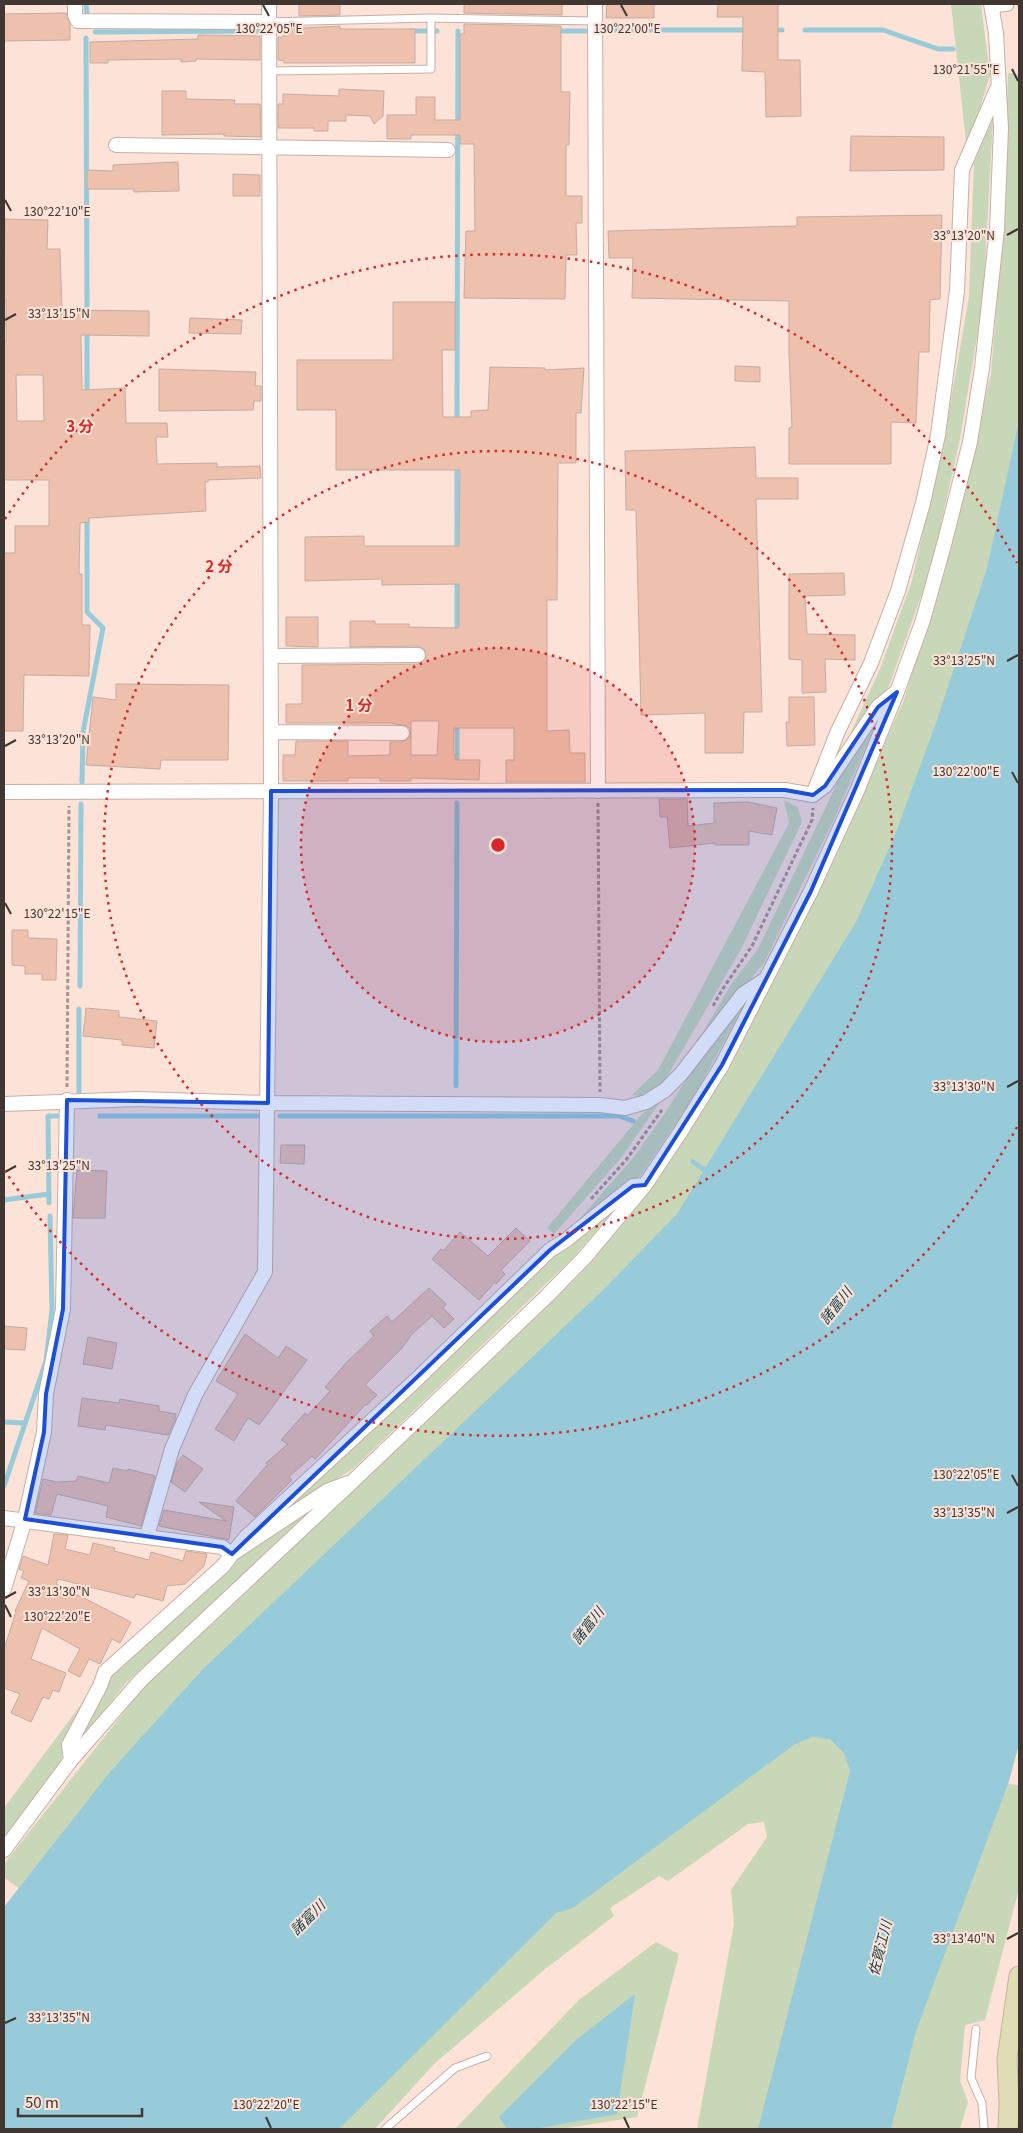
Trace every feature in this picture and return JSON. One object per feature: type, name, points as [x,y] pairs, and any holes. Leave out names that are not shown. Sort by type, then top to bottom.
[{"type":"main road","points":[[1008,2129],[1014,2104],[1007,2060],[1019,1976]]},
{"type":"street","points":[[75,4],[75,15],[78,21],[268,22]]},
{"type":"street","points":[[147,1536],[172,1449],[195,1395],[265,1272],[271,791],[269,4]]},
{"type":"street","points":[[595,4],[598,791]]},
{"type":"street","points":[[4,1850],[71,1760],[141,1680],[353,1481],[547,1296],[586,1256],[645,1185],[722,1065],[811,891],[857,791],[897,692],[923,620],[970,442],[982,368],[997,230],[1001,128],[996,33],[991,6]]},
{"type":"street","points":[[813,795],[838,731],[870,663],[898,591],[923,503],[938,435],[957,291],[962,170],[999,84]]},
{"type":"street","points":[[116,145],[448,150]]},
{"type":"street","points":[[270,656],[418,655]]},
{"type":"street","points":[[4,792],[785,790],[813,795],[825,786],[878,707],[897,692]]},
{"type":"street","points":[[270,732],[402,733]]},
{"type":"street","points":[[4,1104],[67,1100],[138,1100],[268,1103],[600,1105],[625,1108],[646,1102],[665,1090],[681,1074],[743,994],[766,979]]},
{"type":"street","points":[[4,1589],[24,1519],[44,1432],[46,1394],[64,1309],[67,1100]]},
{"type":"street","points":[[71,1760],[69,1745],[100,1686],[105,1672],[223,1566],[246,1537],[416,1380],[550,1250],[566,1240],[633,1186],[645,1185]]},
{"type":"street","points":[[232,1554],[327,1491],[353,1481]]},
{"type":"street","points":[[4,1518],[24,1519],[222,1547],[232,1554]]},
{"type":"lane","points":[[991,6],[1009,7],[1010,4]]},
{"type":"lane","points":[[269,71],[431,69],[431,18]]},
{"type":"lane","points":[[268,22],[431,18],[595,20]]},
{"type":"lane","points":[[976,2029],[971,2078],[982,2103],[984,2129]]},
{"type":"lane","points":[[385,2129],[455,2068],[487,2056]]},
{"type":"path","points":[[598,791],[600,1105]]},
{"type":"path","points":[[67,1100],[70,793]]},
{"type":"highlighted area","points":[[897,692],[811,891],[722,1065],[645,1185],[633,1186],[550,1250],[232,1554],[222,1547],[25,1519],[44,1432],[46,1394],[63,1309],[67,1100],[268,1103],[271,791],[785,790],[813,795],[825,786],[878,707]]},
{"type":"green space","points":[[951,4],[981,4],[990,75],[967,151]]},
{"type":"green space","points":[[1008,73],[1019,74],[1019,561],[954,772],[709,1199],[4,1907],[19,1888],[4,1878],[4,1864],[143,1688],[581,1273],[653,1186],[730,1066],[821,884],[904,700],[951,541],[991,374],[1004,217]]},
{"type":"green space","points":[[993,119],[983,301],[960,439],[931,568],[889,686],[846,743],[880,669],[912,581],[945,434],[969,297],[974,162]]},
{"type":"green space","points":[[883,707],[835,817],[764,963],[695,1046],[730,986],[758,949],[846,761]]},
{"type":"green space","points":[[784,800],[798,808],[802,822],[740,951],[665,1080],[643,1096],[632,1095],[658,1070],[789,823]]},
{"type":"green space","points":[[745,1003],[695,1095],[641,1175],[568,1232],[633,1158],[665,1113],[694,1067]]},
{"type":"green space","points":[[661,1101],[621,1158],[554,1234],[547,1228],[642,1114]]},
{"type":"green space","points":[[629,1193],[573,1258],[354,1468],[268,1523],[559,1250]]},
{"type":"green space","points":[[331,1495],[126,1683],[75,1746],[114,1669],[250,1547]]},
{"type":"green space","points":[[91,1691],[60,1762],[4,1837],[4,1808]]},
{"type":"green space","points":[[853,1709],[860,1770],[774,2129],[697,2129],[734,1924],[731,1890],[767,1837],[764,1822],[748,1824],[668,1881],[659,1876],[610,1908],[614,1916],[544,1970],[434,2064],[375,2129],[324,2129],[533,1921],[786,1735]]},
{"type":"green space","points":[[1019,1744],[1008,1784],[1019,1785],[1019,1888],[985,2020],[965,2025],[960,2081],[968,2102],[960,2129],[873,2129]]},
{"type":"green space","points":[[656,1942],[679,1954],[637,2117],[560,2129],[455,2129],[579,2000]]},
{"type":"water","points":[[1019,421],[1019,1744],[1008,1784],[916,2031],[891,2129],[758,2129],[850,1771],[844,1753],[830,1739],[813,1737],[795,1744],[573,1908],[556,1913],[339,2129],[4,2129],[4,1907],[110,1772],[202,1670],[601,1292],[677,1214],[856,922],[895,835],[937,720],[987,568]]},
{"type":"water","points":[[635,1994],[617,2114],[535,2129],[507,2129],[499,2117],[576,2040]]},
{"type":"building","points":[[299,4],[340,4],[340,15],[299,16]]},
{"type":"building","points":[[464,4],[562,4],[562,15],[464,13]]},
{"type":"building","points":[[607,4],[654,4],[654,18],[606,18]]},
{"type":"building","points":[[718,4],[778,4],[778,60],[800,60],[801,116],[766,117],[765,72],[742,71],[743,17],[717,17]]},
{"type":"building","points":[[66,13],[70,24],[70,40],[4,41],[4,14]]},
{"type":"building","points":[[464,24],[561,26],[561,92],[570,92],[569,145],[566,145],[566,196],[582,196],[582,223],[576,223],[577,255],[566,255],[565,299],[464,298],[466,231],[475,231],[474,144],[460,144],[460,135],[411,135],[411,139],[387,139],[387,115],[416,115],[416,97],[435,97],[435,120],[460,120],[460,34],[464,34]]},
{"type":"building","points":[[340,26],[340,29],[415,29],[415,63],[284,63],[284,61],[278,60],[278,37],[284,37],[284,29]]},
{"type":"building","points":[[198,35],[260,36],[260,60],[196,59],[196,61],[181,62],[181,59],[108,60],[108,63],[90,63],[90,42],[198,39]]},
{"type":"building","points":[[339,89],[384,91],[383,116],[374,124],[370,116],[346,115],[346,121],[328,121],[328,131],[314,131],[314,128],[278,128],[278,104],[283,104],[283,94],[339,96]]},
{"type":"building","points":[[162,91],[186,91],[186,99],[235,100],[234,104],[260,104],[261,137],[224,136],[224,134],[162,135]]},
{"type":"building","points":[[851,136],[944,137],[944,170],[850,171]]},
{"type":"building","points":[[178,162],[179,191],[134,192],[134,189],[87,189],[87,170],[113,171],[113,165]]},
{"type":"building","points":[[233,174],[260,175],[260,196],[233,196]]},
{"type":"building","points":[[942,215],[940,299],[930,300],[929,352],[919,352],[916,423],[891,422],[891,464],[789,464],[789,428],[792,427],[789,301],[632,298],[633,258],[609,258],[608,231],[797,226],[797,217]]},
{"type":"building","points":[[5,219],[48,220],[47,249],[60,249],[62,310],[149,311],[149,336],[81,335],[82,390],[125,388],[126,423],[167,423],[168,437],[156,437],[157,464],[217,463],[217,467],[260,466],[261,478],[208,480],[208,482],[205,482],[206,511],[89,518],[89,522],[80,523],[79,574],[82,574],[82,625],[90,625],[89,676],[24,675],[23,731],[4,731],[4,553],[15,553],[15,526],[49,526],[49,480],[4,480],[4,342],[6,342],[6,300],[4,300]],"holes":[[[16,375],[43,375],[44,421],[17,421]]]},
{"type":"building","points":[[393,302],[455,302],[455,350],[442,350],[443,417],[471,417],[471,411],[488,410],[490,367],[545,368],[545,370],[584,368],[581,413],[576,413],[576,463],[558,463],[557,600],[547,600],[547,731],[569,730],[570,753],[585,753],[585,782],[506,782],[506,760],[514,760],[514,728],[454,728],[453,755],[455,755],[455,760],[480,760],[479,780],[411,778],[411,781],[380,781],[380,778],[348,778],[348,781],[283,781],[283,755],[295,755],[296,741],[348,741],[348,756],[390,755],[390,742],[402,742],[410,737],[410,729],[407,726],[391,723],[286,723],[286,704],[302,704],[302,665],[418,664],[426,659],[425,650],[418,646],[350,647],[350,621],[375,621],[375,624],[409,624],[409,627],[459,628],[459,584],[382,585],[382,579],[305,581],[305,537],[364,536],[364,546],[459,546],[460,470],[336,470],[336,410],[297,410],[297,360],[393,360]],"holes":[[[411,721],[439,721],[437,755],[411,755]]]},
{"type":"building","points":[[190,318],[242,320],[241,334],[189,333]]},
{"type":"building","points":[[735,366],[760,367],[760,382],[735,381]]},
{"type":"building","points":[[159,369],[256,372],[255,386],[261,386],[261,401],[254,401],[253,410],[159,411]]},
{"type":"building","points":[[755,447],[756,478],[798,478],[798,499],[756,499],[762,712],[744,712],[743,753],[705,753],[705,713],[641,715],[636,510],[626,510],[625,451]]},
{"type":"building","points":[[844,573],[845,595],[805,596],[807,634],[855,635],[855,660],[825,659],[826,692],[802,693],[802,660],[789,659],[789,574]]},
{"type":"building","points":[[286,617],[318,617],[318,647],[286,646]]},
{"type":"building","points":[[116,684],[229,685],[228,760],[161,760],[160,769],[86,765],[93,697],[116,700]]},
{"type":"building","points":[[789,697],[814,697],[815,745],[787,746],[786,722],[789,722]]},
{"type":"building","points":[[659,799],[687,799],[688,826],[714,823],[714,803],[748,802],[777,808],[772,835],[749,831],[749,845],[715,845],[715,843],[670,848],[667,817],[660,817]]},
{"type":"building","points":[[12,930],[28,930],[28,938],[57,939],[56,980],[42,980],[42,974],[25,974],[25,966],[12,965]]},
{"type":"building","points":[[86,1008],[119,1011],[119,1017],[157,1021],[154,1048],[122,1045],[122,1040],[83,1036]]},
{"type":"building","points":[[281,1145],[305,1145],[304,1164],[280,1163]]},
{"type":"building","points":[[77,1170],[107,1171],[105,1218],[73,1218]]},
{"type":"building","points":[[516,1228],[530,1241],[501,1270],[505,1274],[479,1300],[432,1259],[441,1249],[443,1251],[460,1232],[488,1256]]},
{"type":"building","points":[[429,1288],[446,1304],[443,1308],[454,1319],[444,1328],[432,1316],[412,1334],[402,1348],[365,1385],[377,1395],[366,1404],[315,1459],[312,1456],[289,1477],[292,1480],[255,1517],[236,1501],[268,1464],[266,1463],[288,1444],[281,1440],[305,1413],[308,1415],[330,1391],[325,1387],[345,1364],[374,1336],[370,1331],[387,1316],[392,1322]]},
{"type":"building","points":[[4,1326],[27,1328],[25,1350],[4,1349]]},
{"type":"building","points":[[245,1334],[278,1358],[286,1346],[307,1360],[259,1425],[248,1418],[234,1441],[215,1429],[238,1394],[216,1381]]},
{"type":"building","points":[[88,1337],[117,1343],[112,1369],[83,1364]]},
{"type":"building","points":[[82,1398],[119,1403],[120,1399],[159,1406],[159,1411],[176,1414],[175,1420],[168,1435],[106,1425],[105,1430],[78,1426]]},
{"type":"building","points":[[183,1455],[203,1469],[185,1492],[171,1482],[177,1463]]},
{"type":"building","points":[[113,1468],[128,1471],[128,1469],[155,1476],[141,1526],[106,1517],[108,1506],[57,1494],[51,1515],[35,1513],[43,1479],[57,1482],[76,1481],[78,1476],[109,1483]]},
{"type":"building","points":[[199,1502],[234,1507],[229,1540],[159,1526],[164,1510],[226,1521]]},
{"type":"building","points":[[54,1534],[68,1535],[65,1549],[90,1555],[93,1543],[115,1548],[114,1551],[149,1560],[151,1552],[183,1561],[186,1551],[207,1554],[204,1566],[185,1584],[167,1586],[163,1601],[136,1594],[134,1598],[58,1579],[56,1584],[131,1622],[120,1643],[112,1639],[100,1664],[89,1659],[80,1677],[68,1671],[80,1649],[42,1628],[31,1659],[66,1673],[59,1692],[53,1690],[49,1699],[43,1697],[31,1722],[11,1713],[20,1694],[4,1688],[4,1649],[15,1611],[29,1581],[21,1578],[24,1571],[19,1569],[23,1556],[48,1565]]},
{"type":"waterway","points":[[86,4],[87,15]]},
{"type":"waterway","points":[[611,30],[748,30]]},
{"type":"waterway","points":[[772,30],[782,30]]},
{"type":"waterway","points":[[805,30],[883,30],[938,49],[953,49]]},
{"type":"waterway","points":[[95,32],[261,31]]},
{"type":"waterway","points":[[409,31],[437,31]]},
{"type":"waterway","points":[[457,422],[458,31]]},
{"type":"waterway","points":[[555,31],[585,31]]},
{"type":"waterway","points":[[86,38],[87,316]]},
{"type":"waterway","points":[[87,329],[87,396]]},
{"type":"waterway","points":[[457,463],[457,552]]},
{"type":"waterway","points":[[82,782],[83,732],[103,628],[87,612],[87,517]]},
{"type":"waterway","points":[[457,578],[457,635]]},
{"type":"waterway","points":[[457,723],[457,765]]},
{"type":"waterway","points":[[456,1086],[457,803]]},
{"type":"waterway","points":[[80,986],[81,804]]},
{"type":"waterway","points":[[79,1009],[79,1093]]},
{"type":"waterway","points":[[49,1203],[48,1116],[57,1116]]},
{"type":"waterway","points":[[100,1116],[257,1116]]},
{"type":"waterway","points":[[280,1116],[619,1116],[633,1121]]},
{"type":"waterway","points":[[693,1162],[709,1173]]},
{"type":"waterway","points":[[4,1200],[49,1194]]},
{"type":"waterway","points":[[4,1486],[46,1361],[52,1310],[50,1216]]},
{"type":"waterway","points":[[4,1422],[25,1423]]},
{"type":"water label","name":"諸富川","points":[[835,1305]]},
{"type":"water label","name":"諸富川","points":[[587,1625]]},
{"type":"water label","name":"諸富川","points":[[307,1917]]},
{"type":"water label","name":"佐賀江川","points":[[879,1948]]}]
